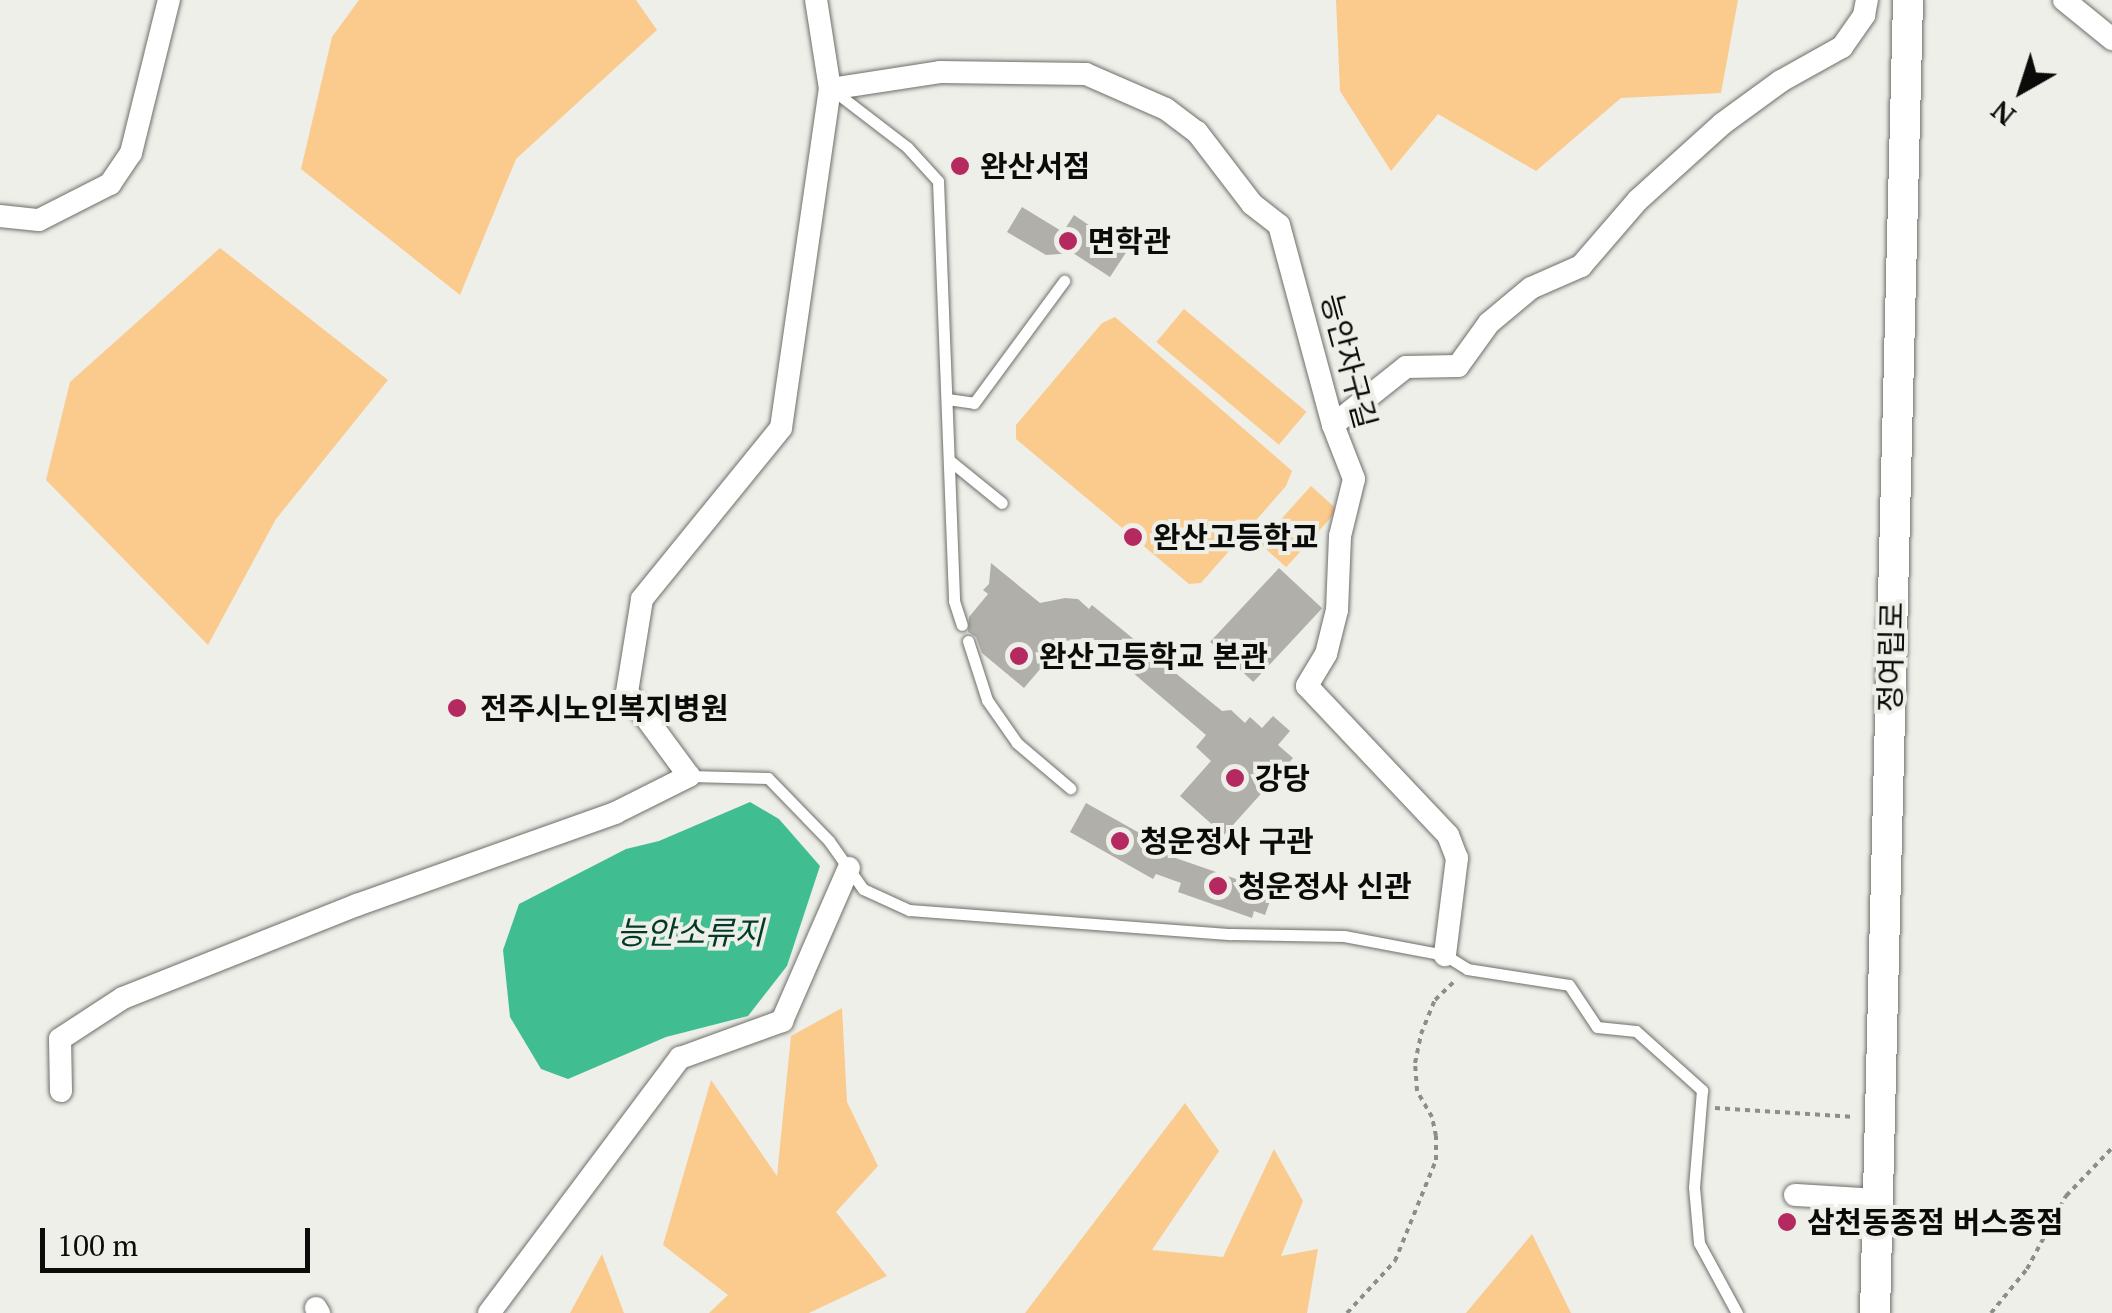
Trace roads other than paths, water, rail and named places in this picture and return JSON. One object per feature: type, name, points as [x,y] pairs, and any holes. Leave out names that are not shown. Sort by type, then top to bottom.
[{"type":"street","points":[[0,216],[39,220],[110,184],[131,153],[168,0]]},
{"type":"street","points":[[61,1091],[60,1038],[123,998],[356,905],[615,813],[689,776],[627,692],[642,599],[781,428],[830,89],[816,0]]},
{"type":"street","points":[[1333,425],[1406,367],[1458,366],[1489,323],[1531,288],[1581,266],[1638,200],[1722,124],[1781,81],[1842,47],[1864,16],[1866,0]]},
{"type":"street","name":"정여립로","points":[[1875,1313],[1908,0]]},
{"type":"street","points":[[2064,0],[2112,39]]},
{"type":"street","name":"능안자구길","points":[[830,89],[940,72],[1086,74],[1166,109],[1197,132],[1252,204],[1278,226],[1333,425],[1354,478],[1340,536],[1337,610],[1326,654],[1307,686],[1448,835],[1457,858],[1444,954]]},
{"type":"street","points":[[489,1313],[680,1058],[782,1021],[849,868]]},
{"type":"street","points":[[1795,1195],[1879,1200]]},
{"type":"lane","points":[[830,89],[907,147],[938,181],[954,601],[962,625]]},
{"type":"lane","points":[[947,399],[974,403],[1064,281]]},
{"type":"lane","points":[[949,460],[1002,503]]},
{"type":"lane","points":[[968,641],[988,700],[1017,743],[1070,788]]},
{"type":"lane","points":[[689,776],[768,778],[829,840],[863,889],[909,910],[1211,932],[1344,936],[1444,954],[1467,969],[1542,984],[1570,985],[1598,1027],[1636,1031],[1702,1090],[1694,1187],[1698,1243],[1736,1313]]},
{"type":"water","name":"능안소류지","points":[[750,802],[779,819],[820,866],[787,966],[748,1016],[666,1037],[568,1079],[541,1069],[510,1017],[503,950],[519,904],[626,849],[659,841]]},
{"type":"place","name":"완산서점","points":[[960,166]]},
{"type":"place","name":"면학관","points":[[1068,241]]},
{"type":"place","name":"완산고등학교","points":[[1133,537]]},
{"type":"place","name":"완산고등학교 본관","points":[[1019,656]]},
{"type":"place","name":"전주시노인복지병원","points":[[457,708]]},
{"type":"place","name":"강당","points":[[1235,778]]},
{"type":"place","name":"청운정사 구관","points":[[1120,841]]},
{"type":"place","name":"청운정사 신관","points":[[1218,886]]},
{"type":"place","name":"삼천동종점 버스종점","points":[[1787,1222]]}]
